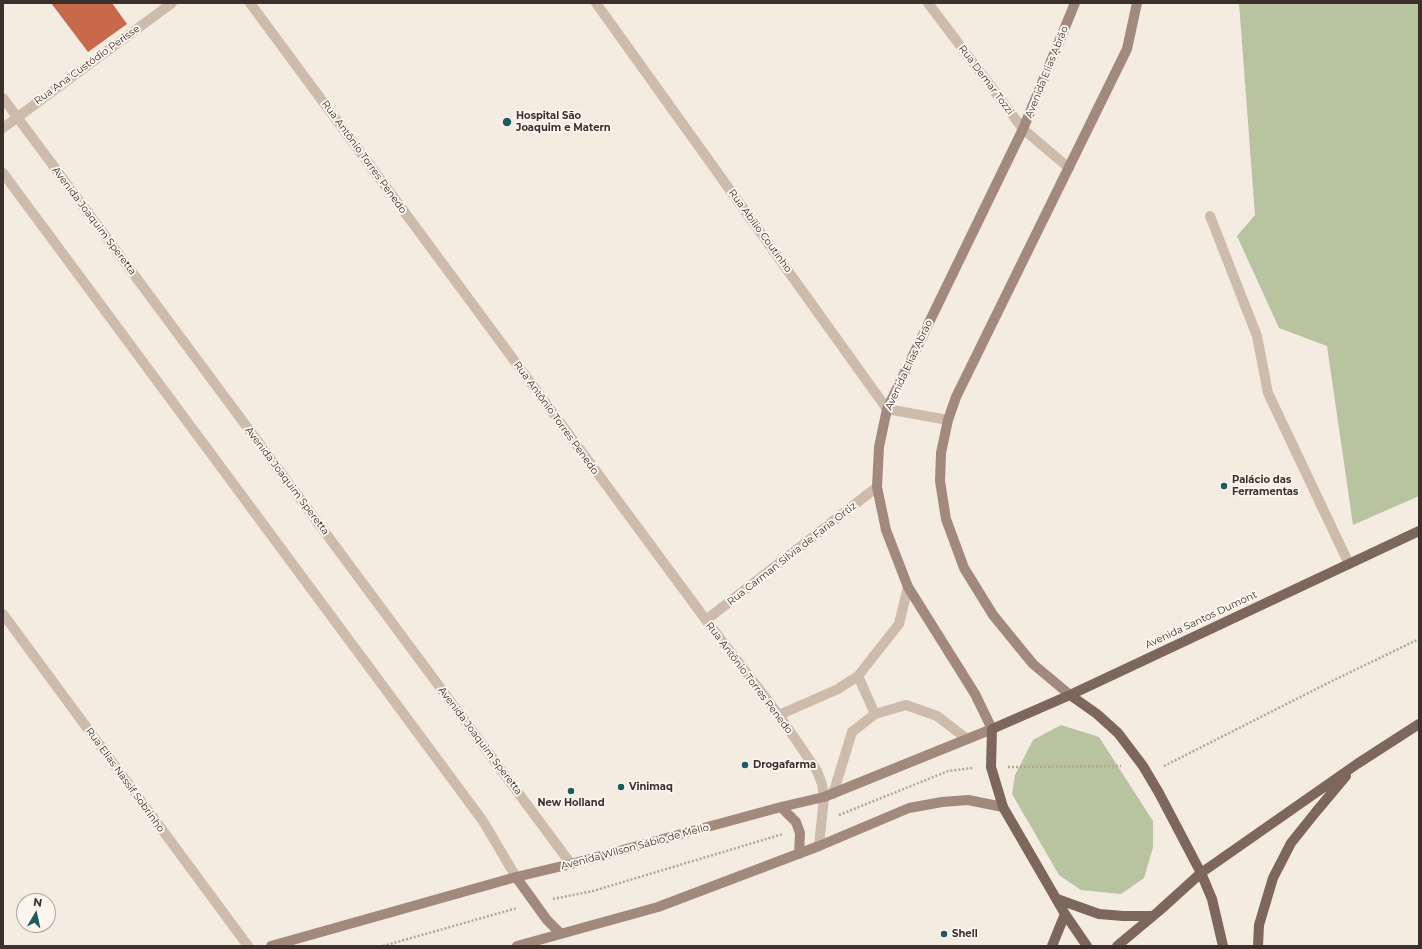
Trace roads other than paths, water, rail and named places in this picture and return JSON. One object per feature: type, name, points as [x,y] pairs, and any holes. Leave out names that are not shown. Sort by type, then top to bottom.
[{"type":"main road","name":"Avenida Santos Dumont","points":[[992,729],[1070,695],[1419,531]]},
{"type":"main road","points":[[1070,695],[1097,714],[1118,733],[1143,766],[1201,873],[1212,899],[1223,946]]},
{"type":"main road","points":[[1117,946],[1201,873],[1357,764],[1419,724]]},
{"type":"main road","points":[[992,729],[991,767],[1003,808],[1065,914],[1087,946]]},
{"type":"main road","points":[[1258,946],[1259,926],[1273,878],[1291,843],[1357,764]]},
{"type":"main road","points":[[1057,899],[1099,914],[1153,916]]},
{"type":"main road","points":[[1052,946],[1065,914]]},
{"type":"street","name":"Rua Ana Custódio Perisse","points":[[3,128],[172,3]]},
{"type":"street","name":"Rua Antônio Torres Penedo","points":[[250,3],[706,620],[779,715],[817,771],[829,796],[821,822],[819,846]]},
{"type":"street","name":"Rua Abílio Coutinho","points":[[596,3],[887,409]]},
{"type":"street","name":"Rua Demar Tozzi","points":[[928,3],[1023,129],[1069,168]]},
{"type":"street","name":"Avenida Elias Abrão","points":[[992,729],[975,694],[908,587],[886,530],[877,487],[879,447],[887,409],[1023,129],[1075,3]]},
{"type":"street","points":[[1070,695],[1033,664],[993,615],[964,568],[946,519],[940,481],[941,452],[948,420],[956,397],[1127,49],[1137,3]]},
{"type":"street","name":"Avenida Joaquim Speretta","points":[[3,98],[571,864]]},
{"type":"street","points":[[3,173],[483,821],[516,877],[547,920],[561,934]]},
{"type":"street","points":[[1210,216],[1257,336],[1268,393],[1349,564]]},
{"type":"street","points":[[887,409],[948,420]]},
{"type":"street","name":"Rua Carman Silvia de Faria Ortiz","points":[[706,620],[877,487]]},
{"type":"street","points":[[779,715],[838,689],[858,676],[899,624],[908,587]]},
{"type":"street","name":"Rua Elias Nassif Sobrinho","points":[[3,614],[248,946]]},
{"type":"street","points":[[858,676],[875,714]]},
{"type":"street","points":[[829,796],[852,732],[875,714],[906,705],[937,716],[967,739]]},
{"type":"street","name":"Avenida Wilson Sábio de Mello","points":[[271,946],[516,877],[571,864],[781,807],[829,796],[992,729]]},
{"type":"street","points":[[517,946],[658,907],[799,854],[909,808],[942,802],[968,800],[1003,808]]},
{"type":"street","points":[[781,807],[796,822],[799,829],[799,854]]},
{"type":"place","name":"Hospital São Joaquim e Matern","points":[[507,122]]},
{"type":"place","name":"Palácio das Ferramentas","points":[[1224,486]]},
{"type":"place","name":"Drogafarma","points":[[745,765]]},
{"type":"place","name":"Vinimaq","points":[[621,787]]},
{"type":"place","name":"New Holland","points":[[571,791]]},
{"type":"place","name":"Shell","points":[[944,934]]}]
